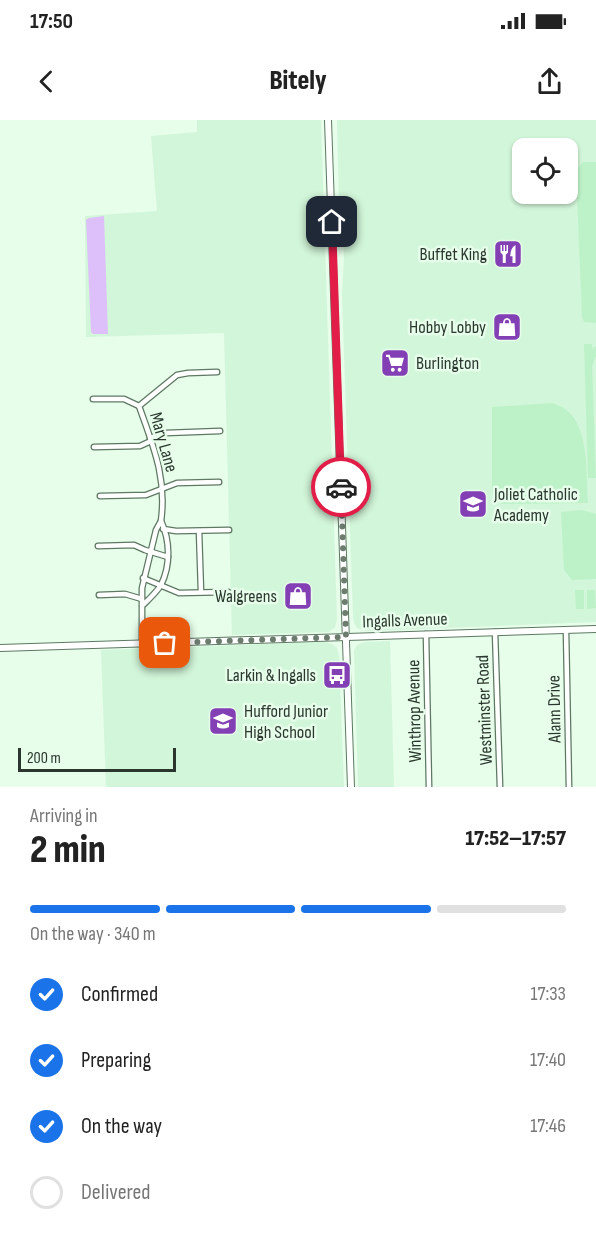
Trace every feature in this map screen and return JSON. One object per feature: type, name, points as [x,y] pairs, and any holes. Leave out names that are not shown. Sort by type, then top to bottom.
[{"type":"main road","points":[[328,120],[351,787]]},
{"type":"main road","name":"Ingalls Avenue","points":[[0,648],[596,628]]},
{"type":"street","points":[[93,399],[124,399],[139,406],[177,375],[217,372]]},
{"type":"street","name":"Mary Lane","points":[[139,406],[158,458],[162,488],[161,521],[143,578],[142,644]]},
{"type":"street","points":[[94,447],[140,446],[166,433],[220,431]]},
{"type":"street","points":[[100,496],[146,495],[177,483],[219,482]]},
{"type":"street","name":"Mary Lane","points":[[142,606],[160,586],[167,568],[168,548],[161,521]]},
{"type":"street","points":[[158,527],[176,531],[229,530]]},
{"type":"street","points":[[199,531],[201,592]]},
{"type":"street","points":[[98,546],[134,545],[168,557]]},
{"type":"street","points":[[143,578],[178,593],[228,592]]},
{"type":"street","points":[[99,595],[125,594],[147,601]]},
{"type":"street","name":"Alann Drive","points":[[566,630],[569,787]]},
{"type":"street","name":"Westminster Road","points":[[495,632],[500,787]]},
{"type":"street","name":"Winthrop Avenue","points":[[426,634],[429,787]]},
{"type":"shaded area","points":[[197,120],[321,120],[337,619],[335,627],[329,632],[232,635],[224,333],[86,337],[85,216],[157,211],[151,136],[197,132]]},
{"type":"shaded area","points":[[337,120],[596,120],[596,622],[367,631],[357,628],[353,617],[342,294],[343,234],[339,207]]},
{"type":"shaded area","points":[[583,162],[596,162],[596,323],[584,322],[582,317],[578,168]]},
{"type":"shaded area","points":[[104,216],[108,334],[93,334],[91,332],[86,220]]},
{"type":"shaded area","points":[[584,344],[592,344],[592,349],[596,346],[596,356],[592,366],[596,478],[588,478]]},
{"type":"shaded area","points":[[552,403],[565,409],[579,427],[585,452],[588,503],[502,504],[492,493],[492,407]]},
{"type":"shaded area","points":[[582,510],[596,514],[596,579],[572,580],[564,570],[561,512]]},
{"type":"shaded area","points":[[575,590],[584,590],[584,609],[576,609]]},
{"type":"shaded area","points":[[587,590],[595,590],[596,608],[587,609]]},
{"type":"shaded area","points":[[390,641],[394,787],[358,787],[354,650],[357,645],[365,642]]},
{"type":"shaded area","name":"Hufford Junior High School","points":[[324,642],[337,648],[339,655],[344,787],[106,787],[101,650]]},
{"type":"way so far","points":[[165,643],[346,637],[341,487]]},
{"type":"place","name":"Buffet King","points":[[508,254]]},
{"type":"place","name":"Hobby Lobby","points":[[507,327]]},
{"type":"place","name":"Burlington","points":[[395,363]]},
{"type":"place","name":"Joliet Catholic Academy","points":[[473,504]]},
{"type":"place","name":"Walgreens","points":[[298,596]]},
{"type":"place","name":"Larkin & Ingalls","points":[[337,675]]},
{"type":"place","name":"Hufford Junior High School","points":[[223,721]]},
{"type":"route","points":[[332,222],[341,487]]}]
